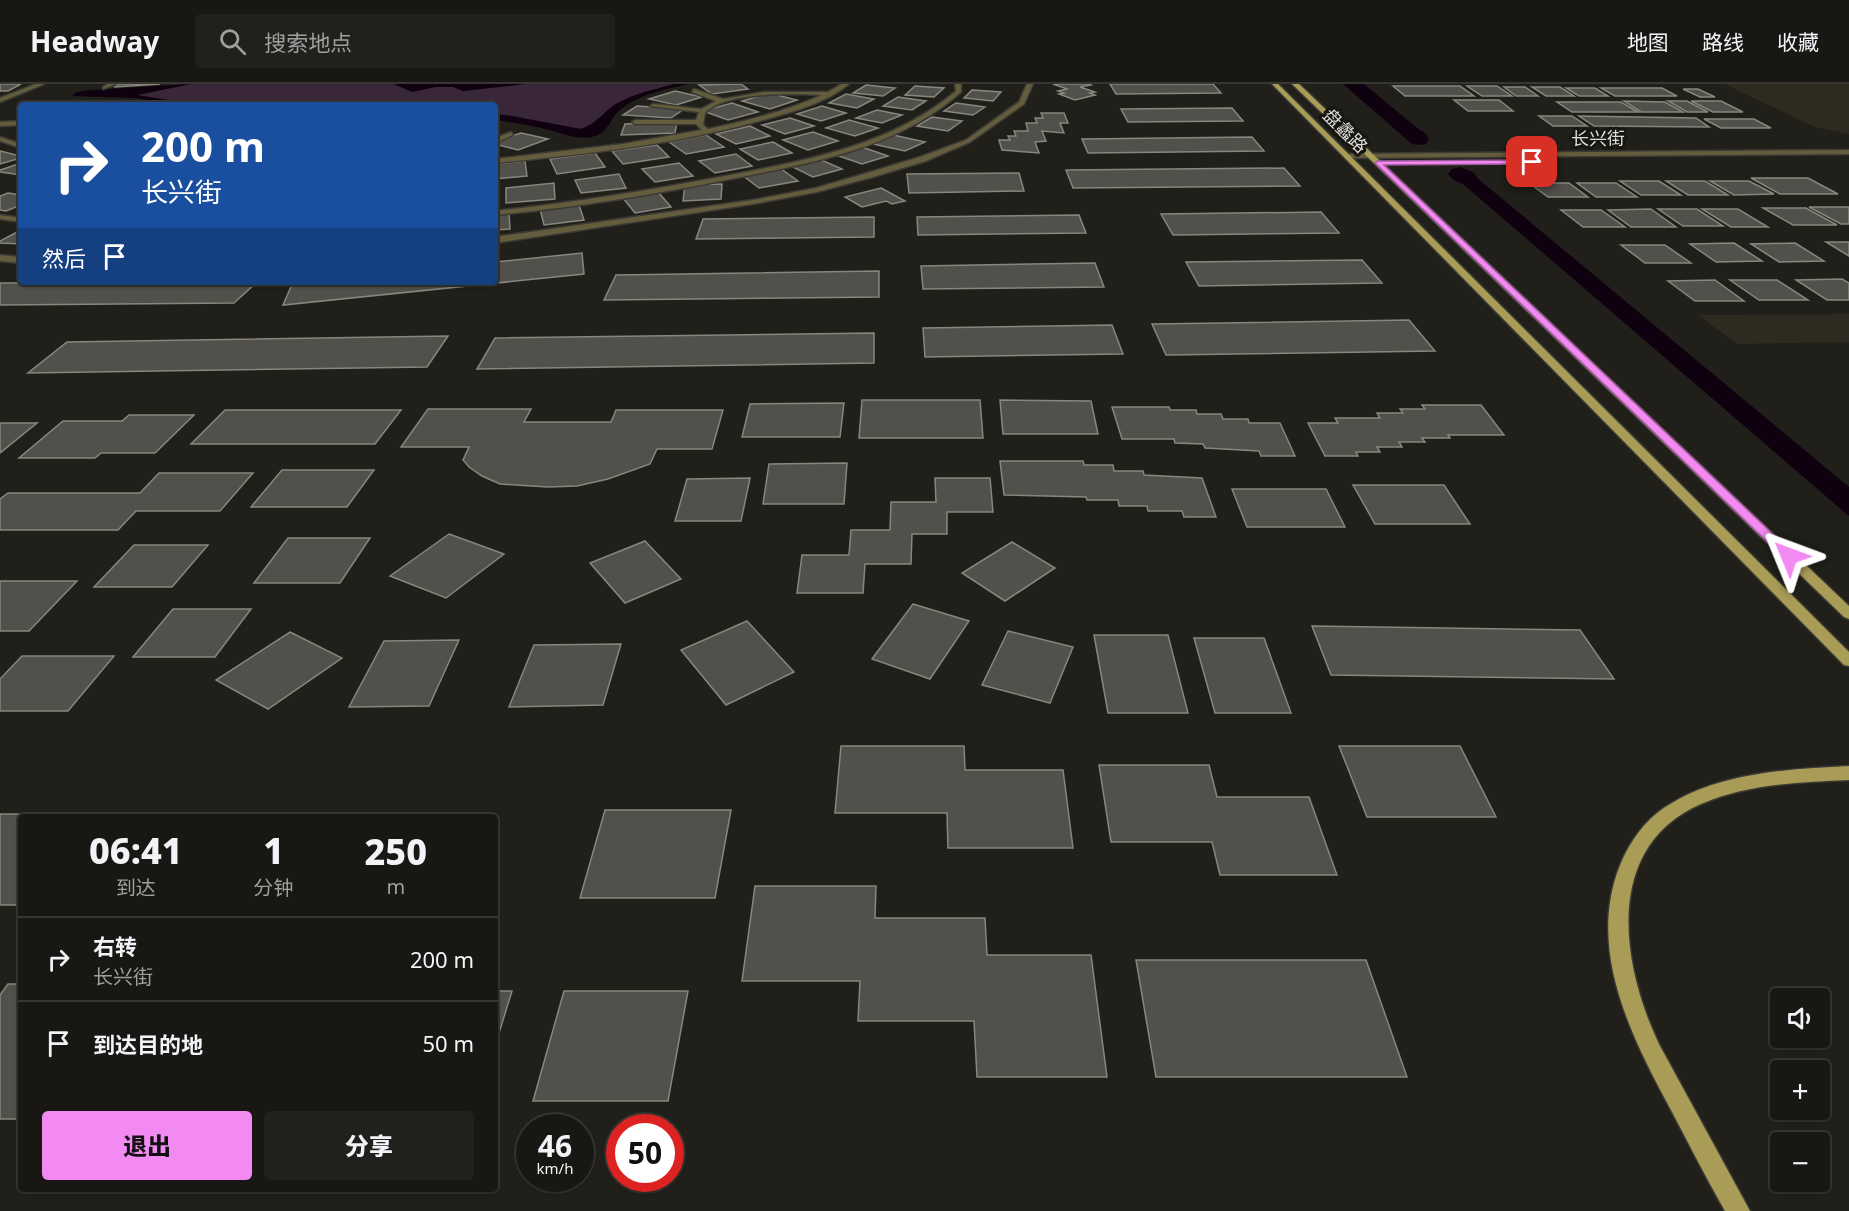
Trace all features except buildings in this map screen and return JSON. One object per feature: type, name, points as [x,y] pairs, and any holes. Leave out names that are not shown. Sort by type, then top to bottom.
[{"type":"main road","name":"盘蠡路","points":[[1275,84],[1849,661]]},
{"type":"main road","name":"盘蠡路","points":[[1295,84],[1849,614]]},
{"type":"main road","points":[[1738,1211],[1652,1052],[1631,1004],[1619,944],[1618,925],[1622,885],[1638,846],[1662,818],[1677,808],[1698,798],[1737,787],[1790,777],[1849,773]]},
{"type":"street","points":[[2,98],[41,84]]},
{"type":"street","points":[[105,87],[114,84]]},
{"type":"street","points":[[753,84],[764,93]]},
{"type":"street","points":[[498,161],[598,149],[708,132],[770,116],[833,93],[846,84]]},
{"type":"street","points":[[498,213],[570,205],[673,188],[849,149],[877,140],[932,113],[949,102],[959,91],[958,84]]},
{"type":"street","points":[[498,240],[753,202],[817,190],[870,175],[923,159],[968,141],[1022,103],[1030,84]]},
{"type":"street","points":[[653,106],[704,111],[726,102],[799,88],[833,93]]},
{"type":"street","points":[[694,92],[726,102]]},
{"type":"street","points":[[704,111],[699,122],[700,126],[708,132]]},
{"type":"street","points":[[635,123],[699,122]]},
{"type":"street","points":[[0,124],[18,123]]},
{"type":"street","points":[[498,140],[511,134]]},
{"type":"street","points":[[0,139],[18,145]]},
{"type":"street","name":"长兴街","points":[[1350,160],[1849,152]]},
{"type":"street","name":"长兴街","points":[[1375,159],[1849,159]]},
{"type":"street","points":[[0,218],[18,220]]},
{"type":"street","points":[[0,258],[18,260]]},
{"type":"shaded area","points":[[191,84],[394,84],[412,92],[435,87],[453,87],[463,91],[525,84],[675,84],[627,99],[588,125],[576,129],[498,115],[498,102],[180,102],[137,95]]},
{"type":"shaded area","points":[[191,84],[137,95],[180,102],[72,96],[76,92]]},
{"type":"shaded area","points":[[394,84],[525,84],[463,91],[453,87],[435,87],[412,92]]},
{"type":"shaded area","points":[[675,84],[689,84],[653,93],[627,104],[603,132],[589,137],[576,137],[533,126],[498,120],[498,114],[506,115],[581,129],[623,100]]},
{"type":"shaded area","points":[[1343,84],[1364,84],[1427,136],[1404,137]]},
{"type":"shaded area","points":[[1724,84],[1849,84],[1849,134],[1815,127]]},
{"type":"shaded area","points":[[1476,177],[1849,487],[1849,516],[1456,178]]},
{"type":"shaded area","points":[[1849,314],[1849,342],[1737,344],[1698,315]]},
{"type":"waterway","points":[[1415,136],[1418,139]]},
{"type":"waterway","points":[[1460,174],[1465,177]]},
{"type":"route","points":[[1532,162],[1378,163],[1789,556]]}]
